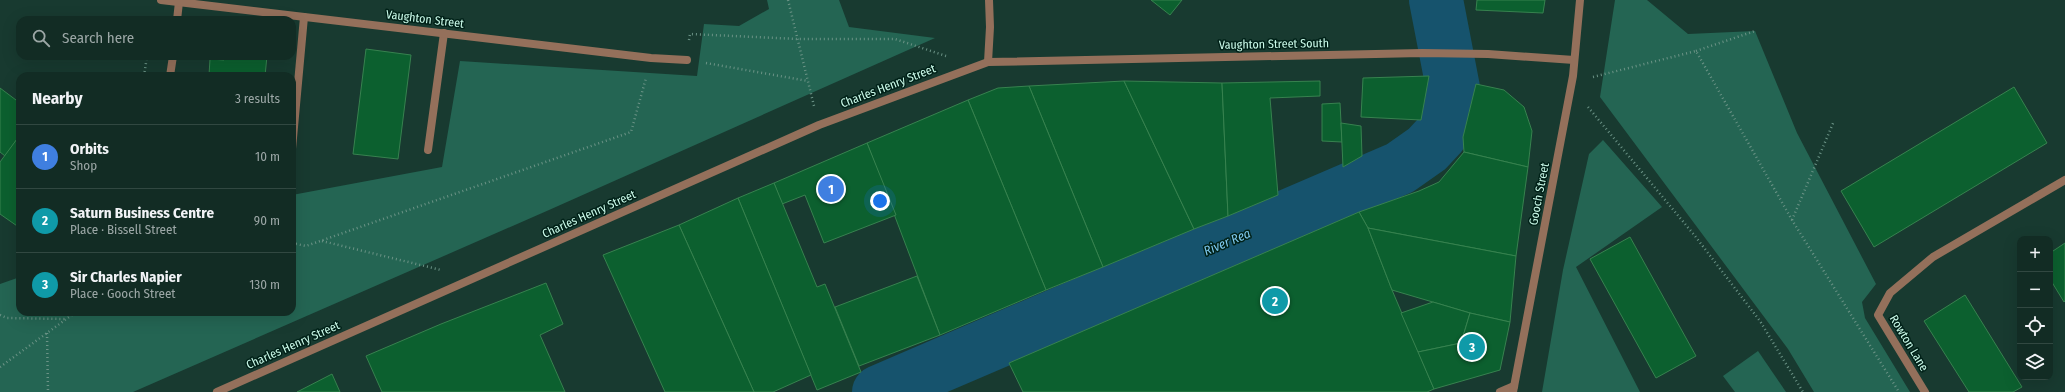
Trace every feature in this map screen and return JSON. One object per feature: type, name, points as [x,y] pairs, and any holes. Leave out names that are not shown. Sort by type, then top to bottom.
[{"type":"street","name":"Vaughton Street","points":[[161,0],[651,58],[687,60]]},
{"type":"street","points":[[988,62],[990,26],[989,0]]},
{"type":"street","name":"Gooch Street","points":[[1514,389],[1561,139],[1574,60],[1580,0]]},
{"type":"street","points":[[178,16],[180,2]]},
{"type":"street","points":[[296,105],[304,16]]},
{"type":"street","points":[[428,150],[444,33]]},
{"type":"street","name":"Vaughton Street South","points":[[975,66],[988,62],[1422,53],[1488,54],[1574,60]]},
{"type":"street","points":[[171,72],[172,60]]},
{"type":"street","name":"Charles Henry Street","points":[[216,392],[819,125],[975,66]]},
{"type":"street","name":"Rowton Lane","points":[[1925,392],[1878,315],[1890,293],[1933,257],[2065,180]]},
{"type":"street","points":[[1500,392],[1514,389]]},
{"type":"path","points":[[788,0],[819,125]]},
{"type":"path","points":[[1588,78],[1696,51],[1755,31]]},
{"type":"path","points":[[808,81],[687,60],[690,34],[798,39],[895,39],[975,66]]},
{"type":"path","points":[[1696,51],[1792,220],[1899,392]]},
{"type":"path","points":[[296,244],[306,246],[321,241],[631,132],[651,58]]},
{"type":"path","points":[[145,72],[146,60]]},
{"type":"path","points":[[1587,106],[1695,236],[1760,321],[1803,392]]},
{"type":"path","points":[[1792,220],[1834,121]]},
{"type":"path","points":[[321,241],[473,278]]},
{"type":"path","points":[[0,315],[7,318],[65,319]]},
{"type":"path","points":[[0,367],[70,316]]},
{"type":"path","points":[[47,332],[48,392]]},
{"type":"green space","points":[[767,0],[839,0],[849,27],[935,38],[549,210],[133,392],[0,392],[0,284],[16,278],[16,316],[296,316],[296,194],[442,167],[460,61],[697,76],[704,24],[739,26],[769,9]]},
{"type":"green space","points":[[1615,0],[1647,0],[1688,34],[1755,31],[1797,133],[1876,284],[1862,302],[1865,318],[1910,392],[1814,392],[1788,349],[1600,97]]},
{"type":"green space","points":[[1603,140],[1662,207],[1576,267],[1640,392],[1542,392],[1563,270],[1589,154]]},
{"type":"green space","points":[[1758,351],[1786,392],[1735,392],[1723,376]]},
{"type":"water","points":[[1415,0],[1459,0],[1465,27],[1472,79],[1471,103],[1466,126],[1456,148],[1440,167],[1416,185],[1400,139],[1417,128],[1421,120],[1429,76]]},
{"type":"building","points":[[1151,0],[1182,0],[1170,15]]},
{"type":"building","points":[[1477,0],[1545,0],[1543,13],[1476,10]]},
{"type":"building","points":[[366,49],[411,55],[398,159],[353,154]]},
{"type":"building","points":[[210,60],[267,60],[265,72],[209,72]]},
{"type":"building","points":[[1429,76],[1421,120],[1361,117],[1363,78]]},
{"type":"building","points":[[1124,81],[1194,229],[1103,267],[1029,86]]},
{"type":"building","points":[[1124,81],[1222,83],[1228,216],[1194,229]]},
{"type":"building","points":[[1320,81],[1320,96],[1270,98],[1278,195],[1228,216],[1222,83]]},
{"type":"building","points":[[1476,84],[1504,90],[1524,107],[1532,131],[1528,167],[1464,152],[1463,137]]},
{"type":"building","points":[[1029,86],[1103,267],[1046,290],[968,100],[998,88]]},
{"type":"building","points":[[2014,87],[2047,143],[1874,247],[1841,191]]},
{"type":"building","points":[[0,88],[16,100],[16,141],[5,156],[0,152]]},
{"type":"building","points":[[968,100],[1046,290],[940,335],[867,143]]},
{"type":"building","points":[[1340,103],[1342,142],[1322,141],[1322,104]]},
{"type":"building","points":[[1341,123],[1361,126],[1362,156],[1343,167]]},
{"type":"building","points":[[16,140],[16,225],[0,214],[0,162]]},
{"type":"building","points":[[867,143],[896,215],[824,243],[805,195],[782,204],[774,183]]},
{"type":"building","points":[[1464,152],[1528,167],[1516,256],[1368,228],[1359,212],[1419,191],[1439,182]]},
{"type":"building","points":[[774,183],[817,287],[825,284],[861,372],[817,390],[738,198]]},
{"type":"building","points":[[738,198],[811,375],[773,392],[754,392],[679,225]]},
{"type":"building","points":[[1359,212],[1368,228],[1392,290],[1434,389],[1427,392],[1023,392],[1009,363]]},
{"type":"building","points":[[679,225],[754,392],[665,392],[603,255]]},
{"type":"building","points":[[1368,228],[1516,256],[1510,322],[1470,313],[1392,290]]},
{"type":"building","points":[[1630,237],[1696,356],[1656,378],[1590,259]]},
{"type":"building","points":[[2065,243],[2064,302],[2053,284],[2053,251]]},
{"type":"building","points":[[917,276],[940,335],[859,366],[835,307]]},
{"type":"building","points":[[546,283],[563,324],[540,335],[565,392],[382,392],[366,356],[441,324]]},
{"type":"building","points":[[1965,295],[2022,387],[2013,392],[1969,392],[1924,321]]},
{"type":"building","points":[[1433,302],[1470,313],[1461,343],[1418,352],[1401,313]]},
{"type":"building","points":[[1470,313],[1510,322],[1500,370],[1434,389],[1418,352],[1461,343]]},
{"type":"building","points":[[332,374],[340,392],[297,392]]},
{"type":"waterway","name":"River Rea","points":[[879,392],[1400,168],[1427,149],[1441,134],[1449,109],[1453,88],[1436,0]]},
{"type":"place","name":"Orbits","points":[[831,189]]},
{"type":"place","name":"Saturn Business Centre","points":[[1275,301]]},
{"type":"place","name":"Sir Charles Napier","points":[[1472,347]]}]
